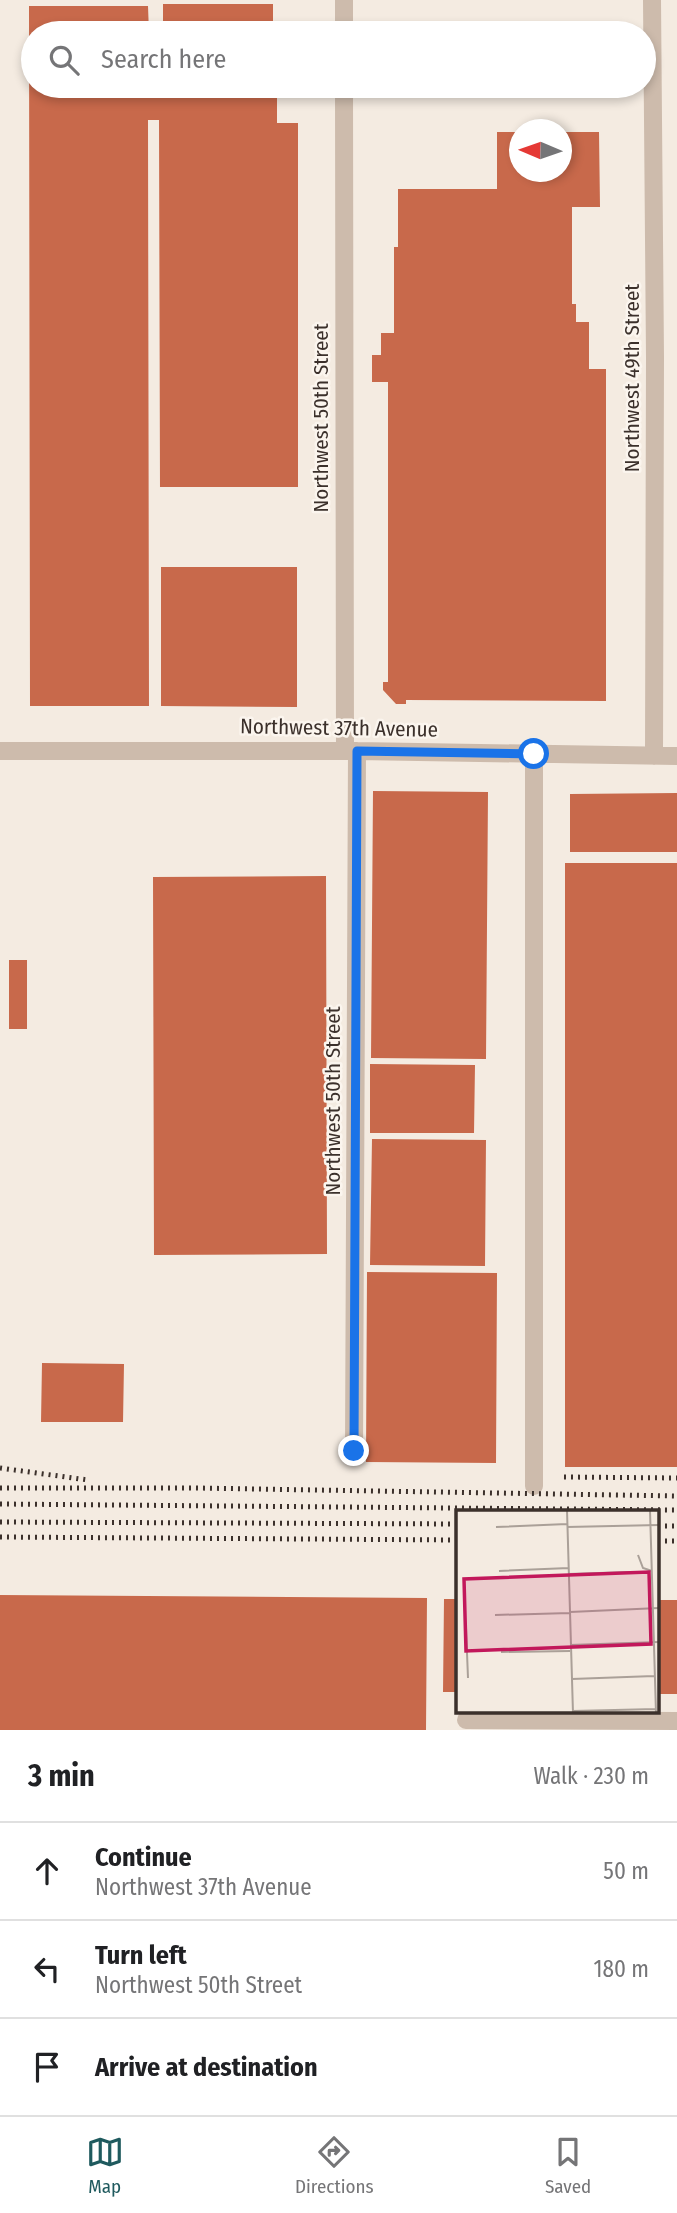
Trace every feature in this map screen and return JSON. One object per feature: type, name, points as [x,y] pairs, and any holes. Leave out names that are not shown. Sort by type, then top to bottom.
[{"type":"street","points":[[344,0],[344,21]]},
{"type":"street","name":"Northwest 49th Street","points":[[652,0],[652,21]]},
{"type":"street","name":"Northwest 50th Street","points":[[344,98],[351,750],[354,1451]]},
{"type":"street","name":"Northwest 49th Street","points":[[653,98],[654,755]]},
{"type":"street","name":"Northwest 37th Avenue","points":[[0,751],[351,750],[677,756]]},
{"type":"street","points":[[534,754],[534,1486]]},
{"type":"street","points":[[466,1720],[677,1721]]},
{"type":"building","points":[[163,4],[273,4],[273,21],[163,21]]},
{"type":"building","points":[[29,6],[148,6],[149,21],[29,21]]},
{"type":"building","points":[[29,98],[277,98],[277,123],[298,123],[298,487],[160,487],[159,120],[148,120],[149,706],[30,706]]},
{"type":"building","points":[[497,132],[509,132],[509,182],[572,182],[572,132],[599,132],[600,207],[572,207],[572,304],[576,304],[576,322],[589,322],[589,369],[606,369],[606,701],[406,700],[406,704],[396,704],[383,690],[383,682],[388,682],[388,382],[372,382],[372,355],[381,355],[381,333],[394,333],[394,247],[398,247],[398,189],[497,189]]},
{"type":"building","points":[[161,567],[297,567],[297,707],[161,706]]},
{"type":"building","points":[[373,791],[488,792],[486,1059],[371,1058]]},
{"type":"building","points":[[677,793],[677,852],[570,852],[570,794]]},
{"type":"building","points":[[565,863],[677,863],[677,1467],[565,1467]]},
{"type":"building","points":[[326,876],[327,1254],[154,1255],[153,877]]},
{"type":"building","points":[[9,960],[27,960],[27,1029],[9,1029]]},
{"type":"building","points":[[370,1064],[475,1065],[474,1133],[370,1133]]},
{"type":"building","points":[[372,1139],[486,1140],[485,1266],[370,1265]]},
{"type":"building","points":[[367,1272],[497,1273],[496,1463],[366,1462]]},
{"type":"building","points":[[42,1363],[124,1364],[123,1422],[41,1422]]},
{"type":"building","points":[[0,1595],[427,1598],[426,1730],[0,1730]]},
{"type":"building","points":[[444,1599],[456,1599],[456,1692],[443,1692]]},
{"type":"building","points":[[660,1600],[677,1600],[677,1694],[660,1694]]},
{"type":"railway","points":[[0,1468],[88,1480]]},
{"type":"railway","points":[[564,1477],[677,1478]]},
{"type":"railway","points":[[0,1488],[196,1488],[677,1496]]},
{"type":"railway","points":[[0,1504],[677,1510]]},
{"type":"railway","points":[[0,1522],[456,1524]]},
{"type":"railway","points":[[660,1526],[677,1526]]},
{"type":"railway","points":[[0,1537],[456,1540]]},
{"type":"railway","points":[[660,1541],[677,1541]]},
{"type":"route","points":[[354,1451],[357,751],[534,754]]}]
